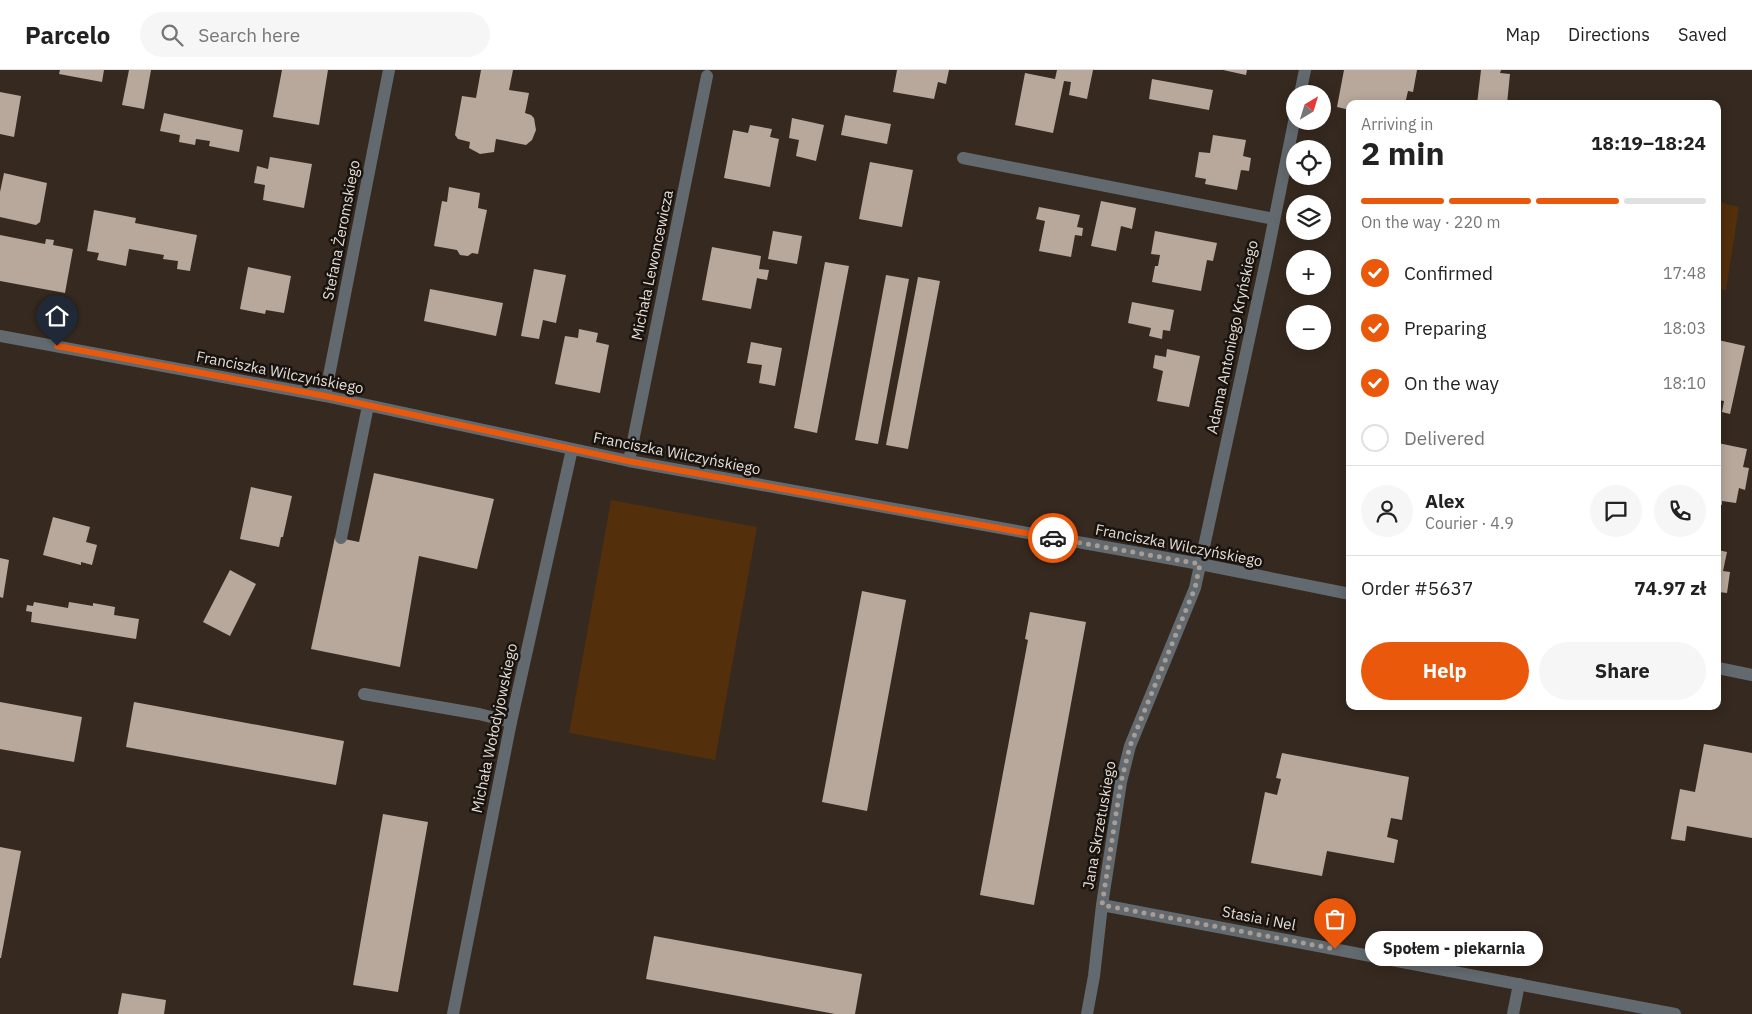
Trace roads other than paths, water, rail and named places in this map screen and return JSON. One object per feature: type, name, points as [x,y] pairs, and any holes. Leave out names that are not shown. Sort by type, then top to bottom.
[{"type":"street","name":"Stefana Żeromskiego","points":[[325,396],[389,70]]},
{"type":"street","points":[[1302,85],[1304,70]]},
{"type":"street","name":"Michała Lewoncewicza","points":[[628,461],[707,76]]},
{"type":"street","name":"Adama Antoniego Kryńskiego","points":[[1200,564],[1292,130]]},
{"type":"street","points":[[963,158],[1274,220]]},
{"type":"street","name":"Franciszka Wilczyńskiego","points":[[0,336],[325,396],[628,461],[1200,564],[1346,593]]},
{"type":"street","points":[[340,538],[368,406]]},
{"type":"street","name":"Michała Wołodyjowskiego","points":[[453,1014],[511,722],[572,449]]},
{"type":"street","name":"Jana Skrzetuskiego","points":[[1087,1014],[1121,782],[1130,746],[1195,588],[1200,564]]},
{"type":"street","points":[[1721,669],[1752,675]]},
{"type":"street","points":[[364,694],[479,714],[511,722]]},
{"type":"street","name":"Stasia i Nel","points":[[1102,905],[1675,1014]]},
{"type":"street","points":[[1513,1014],[1519,984]]},
{"type":"place","name":"Społem - piekarnia","points":[[1335,949]]}]
